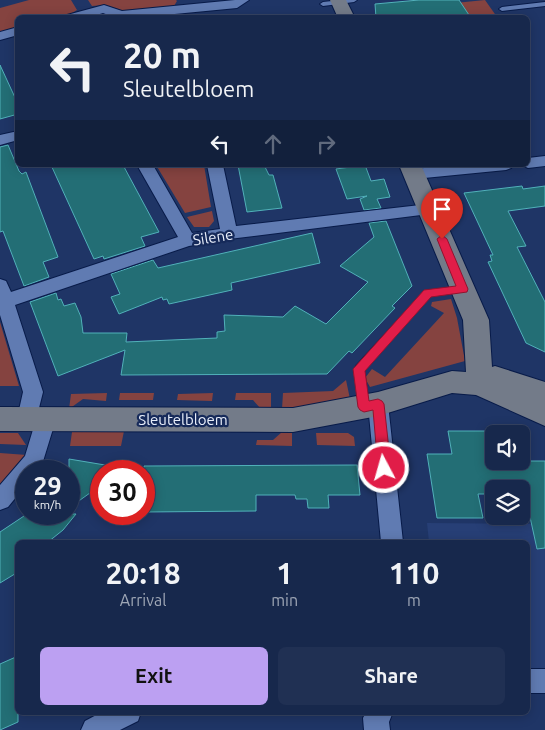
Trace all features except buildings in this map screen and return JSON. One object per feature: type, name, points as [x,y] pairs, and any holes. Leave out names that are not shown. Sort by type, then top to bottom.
[{"type":"street","points":[[78,0],[89,15],[104,9],[122,15],[237,4],[242,0]]},
{"type":"street","points":[[339,2],[346,15]]},
{"type":"street","points":[[0,36],[15,32]]},
{"type":"street","points":[[0,140],[15,136]]},
{"type":"street","points":[[530,163],[545,161]]},
{"type":"street","points":[[145,167],[188,240]]},
{"type":"street","points":[[215,167],[229,233]]},
{"type":"street","points":[[459,167],[412,169],[476,320],[479,354],[478,384]]},
{"type":"street","name":"Silene","points":[[3,294],[188,240],[229,233],[429,209]]},
{"type":"street","points":[[0,500],[34,461],[36,419],[34,392],[3,294]]},
{"type":"street","points":[[478,384],[494,376],[545,394]]},
{"type":"street","name":"Sleutelbloem","points":[[0,419],[293,420],[371,406],[452,382],[478,384]]},
{"type":"street","points":[[478,384],[545,414]]},
{"type":"street","points":[[371,406],[392,540]]},
{"type":"street","points":[[530,681],[545,681]]},
{"type":"street","points":[[94,730],[123,715]]},
{"type":"street","points":[[377,730],[376,718],[378,715]]},
{"type":"lane","points":[[502,8],[545,4]]},
{"type":"lane","points":[[371,406],[359,369],[428,293],[463,289]]},
{"type":"shaded area","points":[[29,0],[71,0],[77,10],[68,15],[15,15],[15,28],[0,32],[0,8]]},
{"type":"shaded area","points":[[88,0],[177,1],[174,6],[122,12],[105,5],[92,6]]},
{"type":"shaded area","points":[[485,0],[496,15],[462,15],[435,5]]},
{"type":"shaded area","points":[[157,167],[204,167],[211,207],[185,213]]},
{"type":"shaded area","points":[[212,211],[214,221],[209,227],[194,227],[187,217]]},
{"type":"shaded area","points":[[451,299],[457,318],[465,361],[370,387],[365,378],[372,369],[385,377],[444,313],[431,306],[432,302]]},
{"type":"shaded area","points":[[0,322],[19,386],[0,386]]},
{"type":"shaded area","points":[[346,380],[350,399],[320,406],[282,409],[283,393],[333,391]]},
{"type":"shaded area","points":[[107,393],[106,401],[83,399],[69,409],[71,394]]},
{"type":"shaded area","points":[[120,393],[154,393],[153,400],[119,400]]},
{"type":"shaded area","points":[[213,393],[212,401],[177,400],[178,394]]},
{"type":"shaded area","points":[[236,393],[271,393],[271,409],[261,409],[253,400],[235,400]]},
{"type":"shaded area","points":[[124,431],[121,446],[70,446],[72,432]]},
{"type":"shaded area","points":[[282,432],[292,432],[292,446],[256,445],[257,440],[273,440]]},
{"type":"shaded area","points":[[0,433],[18,433],[26,445],[0,444]]},
{"type":"shaded area","points":[[316,433],[348,433],[354,437],[355,446],[317,445]]},
{"type":"shaded area","points":[[0,453],[27,455],[23,460],[15,460],[15,469],[0,486]]},
{"type":"shaded area","points":[[545,520],[545,671],[530,672],[530,540],[429,540],[427,523],[542,524]]},
{"type":"route","points":[[384,468],[378,404],[364,407],[359,369],[428,293],[463,289],[442,239]]}]
